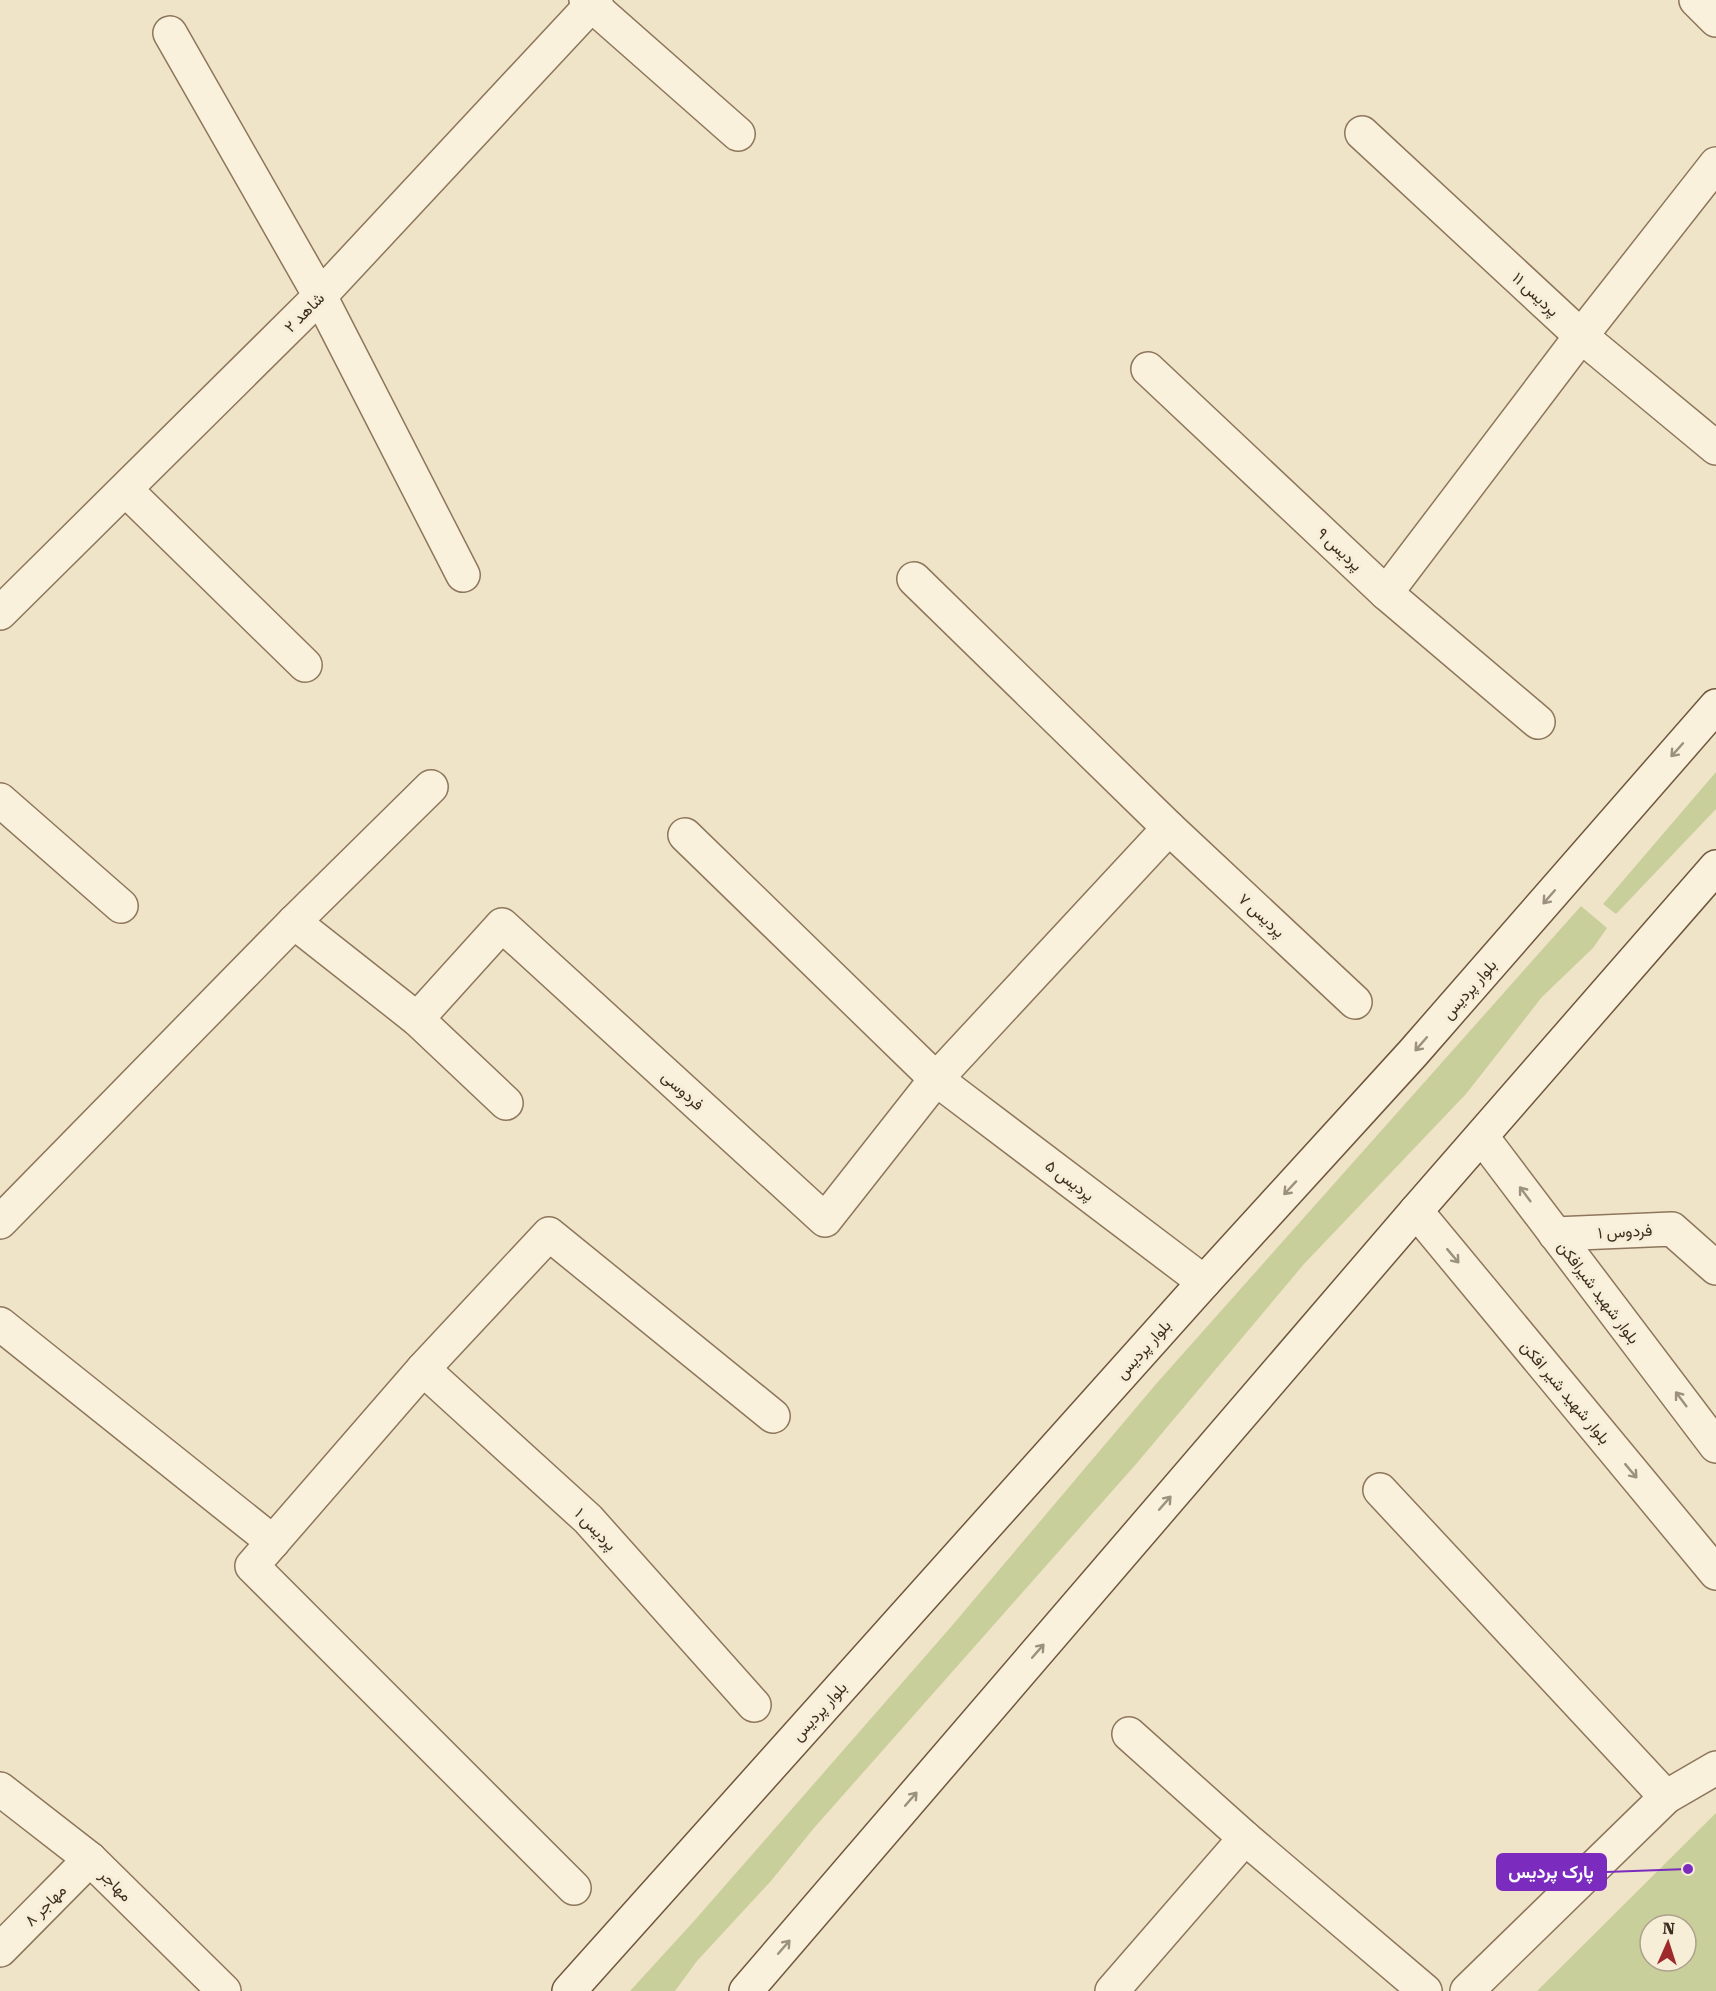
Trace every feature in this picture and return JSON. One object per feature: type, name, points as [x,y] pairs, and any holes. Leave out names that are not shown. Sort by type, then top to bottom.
[{"type":"street","points":[[1696,0],[1716,20]]},
{"type":"street","points":[[591,2],[738,134]]},
{"type":"street","name":"شاهد ۲","points":[[0,613],[320,296],[591,2]]},
{"type":"street","points":[[170,33],[320,296],[463,575]]},
{"type":"street","name":"پردیس ۱۱","points":[[1362,133],[1581,336],[1716,448]]},
{"type":"street","points":[[1386,593],[1581,336],[1716,164]]},
{"type":"street","name":"پردیس ۹","points":[[1149,369],[1386,593],[1538,722]]},
{"type":"street","points":[[126,490],[304,665]]},
{"type":"street","name":"پردیس ۷","points":[[914,579],[1169,828],[1355,1002]]},
{"type":"street","name":"بلوار پردیس","points":[[569,1991],[1204,1282],[1413,1053],[1716,706]]},
{"type":"street","points":[[0,1222],[294,922],[431,787]]},
{"type":"street","points":[[0,800],[121,906]]},
{"type":"street","points":[[936,1079],[1169,828]]},
{"type":"street","name":"پردیس ۵","points":[[685,835],[936,1079],[1204,1282]]},
{"type":"street","points":[[746,1991],[1416,1211],[1716,867]]},
{"type":"street","points":[[294,922],[417,1019],[506,1103]]},
{"type":"street","name":"فردوسی","points":[[417,1019],[502,925],[825,1220],[936,1079]]},
{"type":"street","name":"بلوار شهید شیرافکن","points":[[1482,1137],[1716,1446]]},
{"type":"street","name":"بلوار شهید شیر افکن","points":[[1416,1211],[1716,1573]]},
{"type":"street","name":"فردوس ۱","points":[[1555,1234],[1672,1229],[1716,1268]]},
{"type":"street","points":[[262,1554],[423,1369],[549,1234],[773,1416]]},
{"type":"street","points":[[0,1324],[262,1554],[574,1888]]},
{"type":"street","name":"پردیس ۱","points":[[423,1369],[588,1519],[754,1705]]},
{"type":"street","points":[[1380,1490],[1666,1797]]},
{"type":"street","points":[[1129,1734],[1245,1838],[1425,1991]]},
{"type":"street","points":[[1467,1991],[1666,1797],[1716,1768]]},
{"type":"street","name":"مهاجر","points":[[0,1789],[90,1859],[224,1991]]},
{"type":"street","points":[[1112,1991],[1245,1838]]},
{"type":"street","name":"مهاجر ۸","points":[[0,1950],[90,1859]]},
{"type":"green space","points":[[1716,772],[1716,809],[1616,914],[1603,904]]},
{"type":"green space","points":[[1581,906],[1607,928],[1593,948],[1542,997],[1466,1094],[1304,1264],[1137,1463],[814,1828],[771,1881],[697,1961],[675,1991],[630,1991],[950,1628],[1156,1384]]},
{"type":"green space","points":[[1716,1813],[1716,1991],[1537,1991]]},
{"type":"place","name":"پارک پردیس","points":[[1688,1869]]}]
